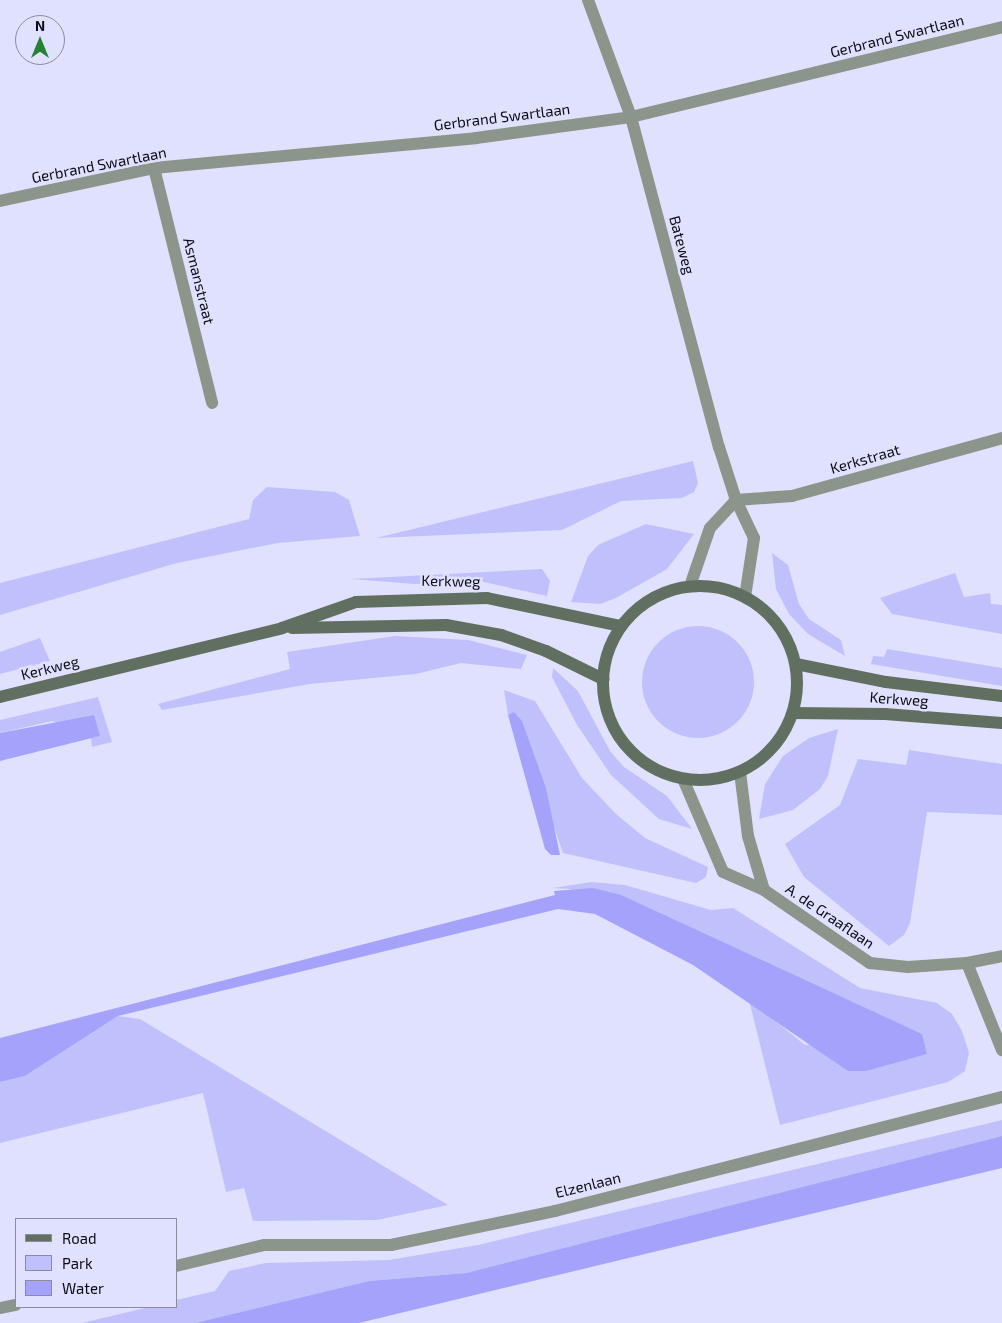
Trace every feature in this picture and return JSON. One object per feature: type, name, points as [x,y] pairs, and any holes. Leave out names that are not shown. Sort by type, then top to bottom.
[{"type":"main road","points":[[690,586],[723,589],[745,597],[778,625],[796,664],[793,713],[769,753],[740,772],[712,779],[683,779],[656,770],[624,744],[610,720],[603,679],[608,651],[621,626],[651,599],[690,586]]},
{"type":"main road","name":"Kerkweg","points":[[0,697],[282,628],[356,602],[422,596],[487,598],[621,626]]},
{"type":"main road","name":"Kerkweg","points":[[282,628],[446,626],[502,635],[546,651],[603,679]]},
{"type":"main road","name":"Kerkweg","points":[[796,664],[886,682],[1002,696]]},
{"type":"main road","name":"Kerkweg","points":[[793,713],[885,714],[1002,723]]},
{"type":"street","name":"Bateweg","points":[[588,0],[631,117],[736,500],[754,538],[745,597]]},
{"type":"street","name":"Gerbrand Swartlaan","points":[[0,201],[154,168],[476,138],[631,117],[1002,27]]},
{"type":"street","name":"Asmanstraat","points":[[154,168],[212,402]]},
{"type":"street","name":"Kerkstraat","points":[[736,500],[792,496],[1002,438]]},
{"type":"street","points":[[690,586],[710,528],[736,500]]},
{"type":"street","name":"A. de Graaflaan","points":[[740,772],[748,836],[764,890]]},
{"type":"street","name":"A. de Graaflaan","points":[[683,779],[723,872],[764,890],[870,963],[908,967],[967,963],[1002,956]]},
{"type":"street","points":[[967,963],[1002,1050]]},
{"type":"street","name":"Elzenlaan","points":[[178,1266],[264,1245],[391,1245],[555,1211],[1002,1097]]},
{"type":"street","points":[[0,1308],[15,1304]]},
{"type":"green space","points":[[693,461],[698,483],[694,492],[682,498],[621,501],[562,530],[376,538]]},
{"type":"green space","points":[[267,487],[335,492],[349,500],[360,536],[278,543],[177,563],[0,615],[0,583],[249,519],[253,500]]},
{"type":"green space","points":[[646,524],[694,534],[667,569],[616,598],[600,604],[571,602],[588,556],[598,545]]},
{"type":"green space","points":[[772,553],[788,565],[799,604],[809,619],[841,640],[845,656],[808,634],[789,614],[776,589]]},
{"type":"green space","points":[[542,569],[550,581],[547,596],[479,581],[415,584],[351,579]]},
{"type":"green space","points":[[955,573],[964,597],[990,593],[991,604],[1002,605],[1002,634],[892,614],[880,598]]},
{"type":"green space","points":[[698,626],[719,630],[737,643],[750,661],[754,682],[750,703],[737,721],[719,734],[698,738],[677,734],[659,721],[646,703],[642,682],[646,661],[659,643],[677,630]]},
{"type":"green space","points":[[395,636],[468,640],[527,655],[521,669],[461,663],[416,674],[310,684],[162,710],[158,704],[290,669],[287,652]]},
{"type":"green space","points":[[40,638],[50,661],[0,674],[0,652]]},
{"type":"green space","points":[[887,649],[1002,668],[1002,686],[871,664],[873,656],[884,657]]},
{"type":"green space","points":[[553,668],[578,691],[610,751],[624,767],[667,796],[692,829],[659,819],[611,775],[577,725],[552,677]]},
{"type":"green space","points":[[504,690],[535,701],[582,778],[616,814],[645,838],[708,867],[706,877],[696,883],[563,853],[514,713],[508,715]]},
{"type":"green space","points":[[98,697],[112,742],[92,747],[91,738],[100,736],[52,721],[0,733],[0,720]]},
{"type":"green space","points":[[838,729],[828,776],[820,789],[793,810],[759,819],[765,784],[783,756],[809,738]]},
{"type":"green space","points":[[909,750],[1002,764],[1002,815],[927,812],[910,923],[904,935],[889,946],[804,877],[785,844],[840,805],[858,759],[906,765]]},
{"type":"green space","points":[[591,882],[625,885],[711,910],[733,908],[860,988],[937,1003],[952,1014],[962,1031],[969,1053],[965,1071],[948,1082],[780,1125],[749,1000],[805,1045],[922,1034],[570,889],[553,888]]},
{"type":"green space","points":[[118,1016],[140,1019],[448,1205],[377,1220],[253,1221],[244,1188],[226,1192],[203,1093],[0,1143],[0,1082],[25,1076]]},
{"type":"green space","points":[[1002,1120],[1002,1136],[466,1273],[369,1281],[195,1323],[82,1323],[145,1308],[178,1308],[178,1300],[215,1291],[229,1271],[266,1263],[389,1260],[478,1245]]},
{"type":"water","points":[[514,712],[522,721],[546,788],[560,855],[551,855],[545,849],[508,715]]},
{"type":"water","points":[[94,715],[100,736],[0,761],[0,733]]},
{"type":"water","points":[[593,888],[621,895],[922,1034],[927,1054],[866,1071],[848,1071],[693,965],[595,914],[558,909],[118,1016],[25,1076],[0,1082],[0,1038],[555,895],[554,891]]},
{"type":"water","points":[[1002,1136],[1002,1168],[359,1323],[195,1323],[369,1281],[466,1273]]}]
